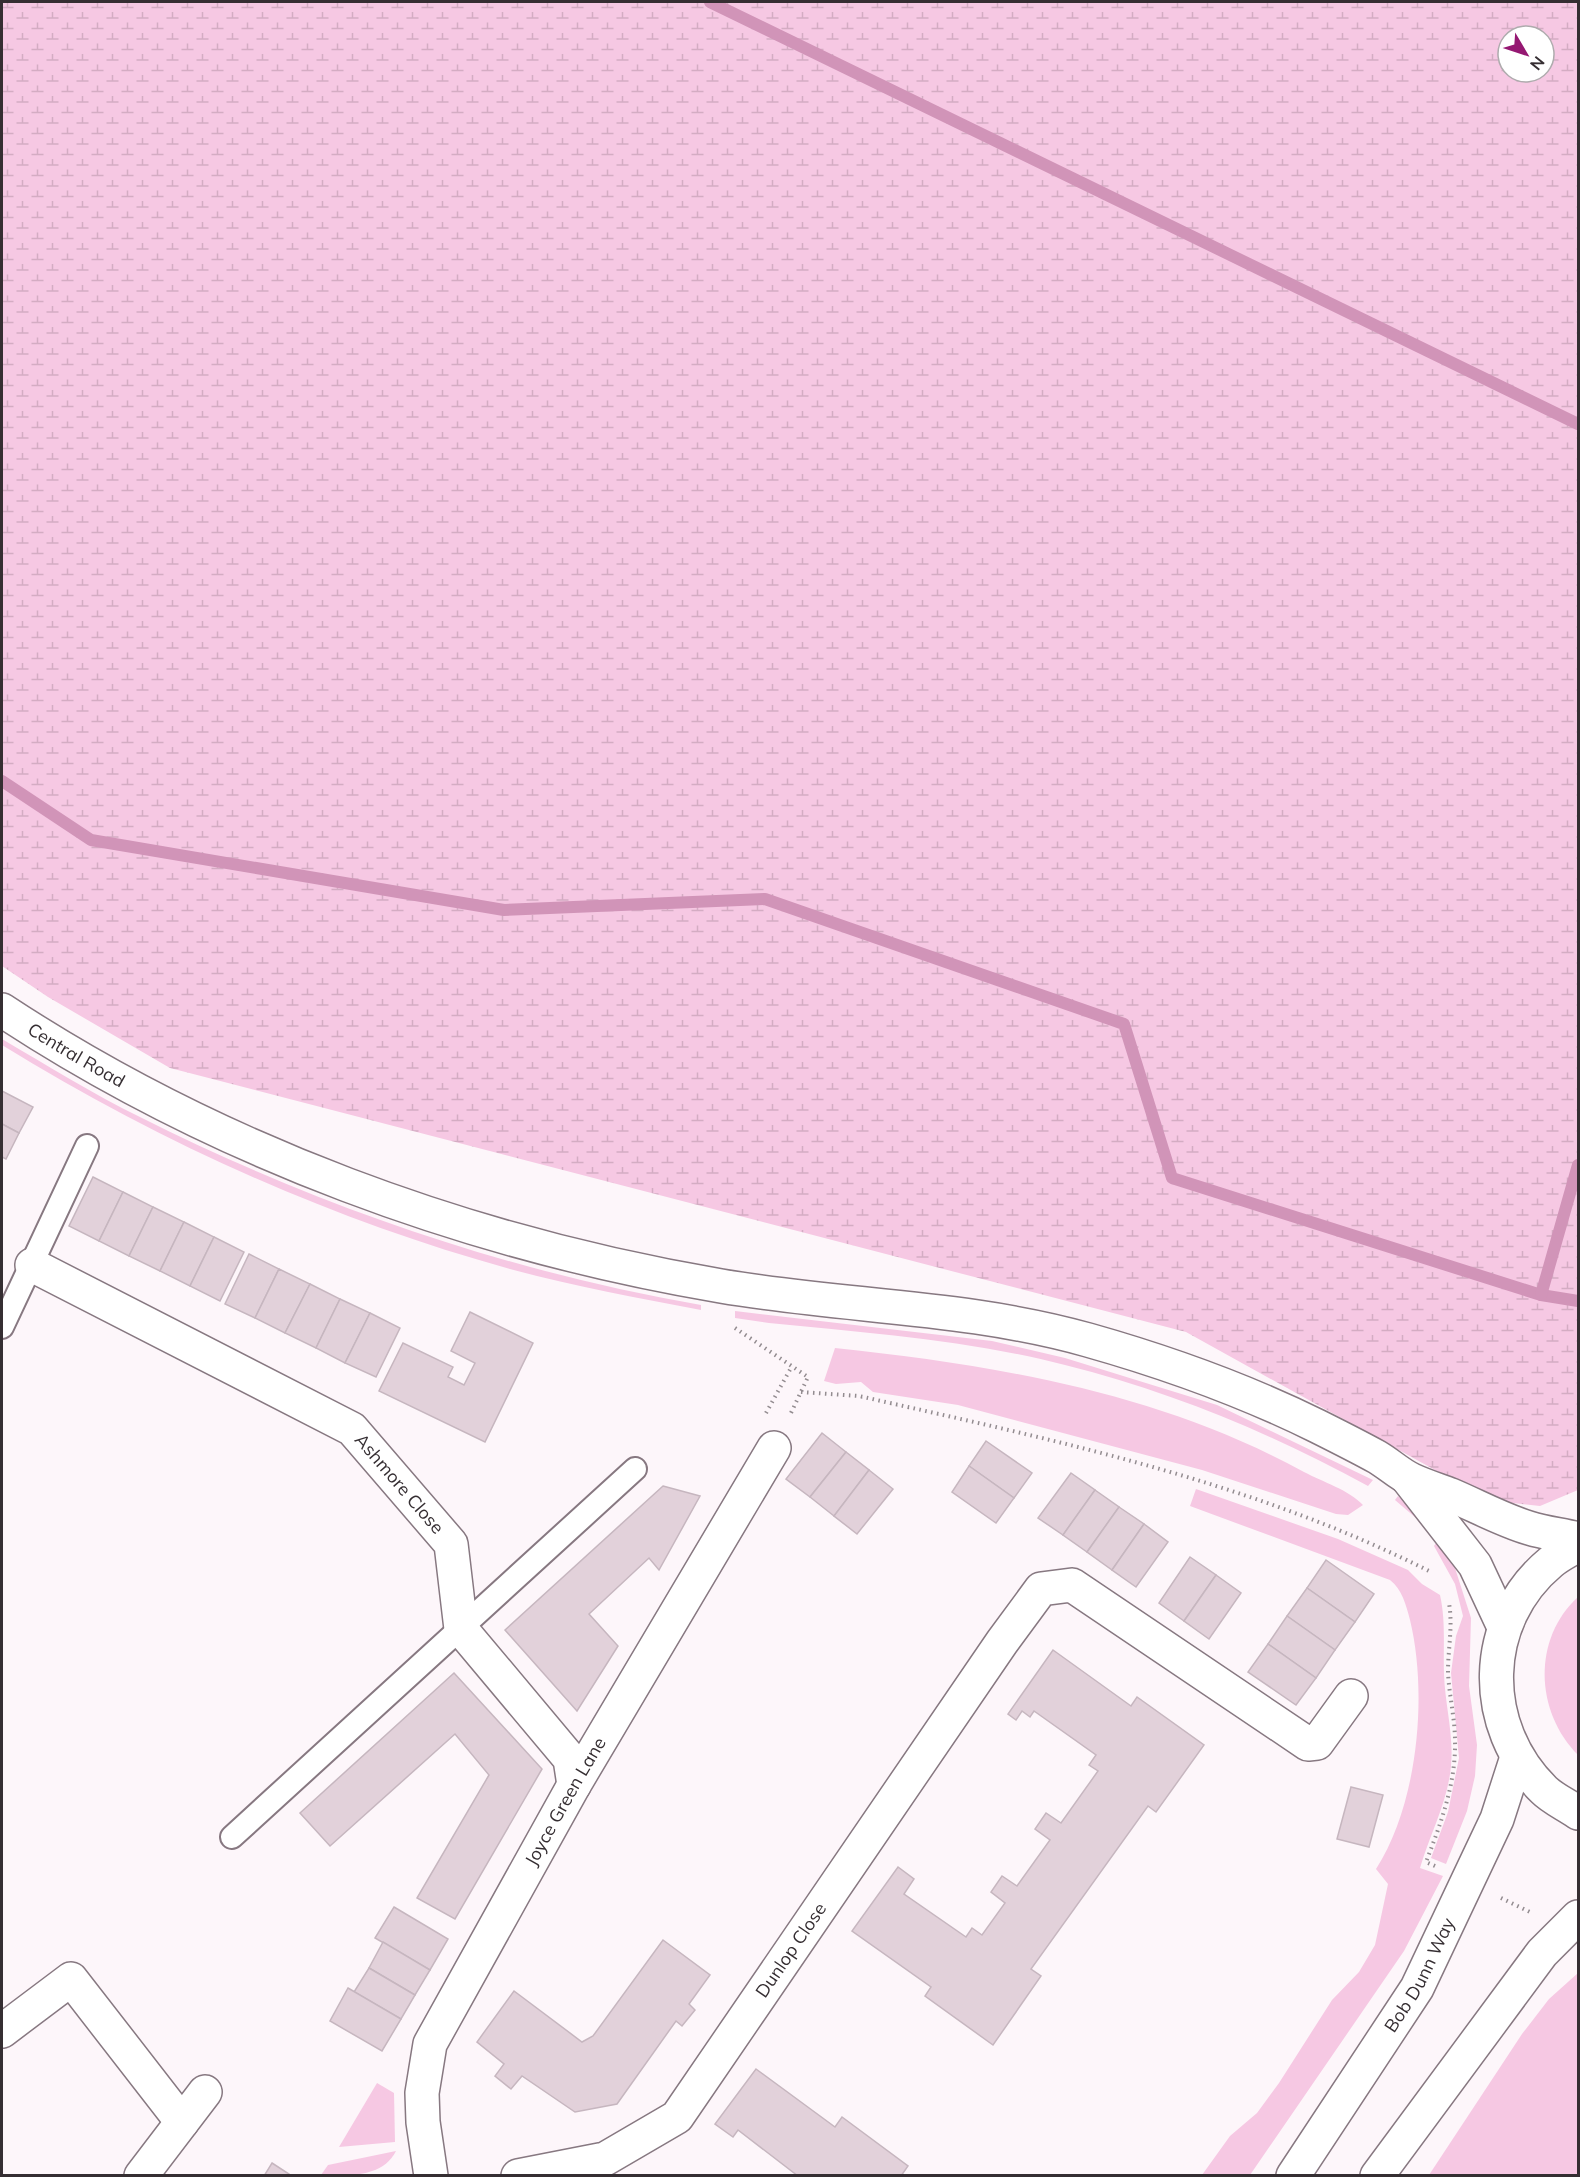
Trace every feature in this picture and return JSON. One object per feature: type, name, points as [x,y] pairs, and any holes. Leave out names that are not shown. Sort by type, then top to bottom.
[{"type":"street","name":"Central Road","points":[[2,1010],[39,1034],[152,1098],[294,1164],[412,1206],[548,1249],[720,1286],[847,1303],[972,1315],[1030,1326],[1118,1349],[1183,1369],[1314,1424],[1381,1460],[1408,1479]]},
{"type":"street","name":"Ashmore Close","points":[[32,1265],[352,1429],[451,1544],[461,1629]]},
{"type":"street","name":"Joyce Green Lane","points":[[430,2175],[423,2122],[422,2093],[430,2044],[574,1785],[774,1448]]},
{"type":"street","points":[[1408,1479],[1530,1529],[1578,1539]]},
{"type":"street","points":[[1408,1479],[1475,1565],[1504,1627]]},
{"type":"street","points":[[1578,1545],[1551,1561],[1523,1591],[1504,1627],[1496,1660],[1495,1693],[1502,1726],[1517,1757],[1545,1791],[1578,1813]]},
{"type":"street","name":"Dunlop Close","points":[[518,2175],[609,2167],[677,2117],[1002,1642],[1041,1589],[1072,1585],[1308,1744],[1317,1743],[1351,1696]]},
{"type":"street","points":[[461,1629],[570,1759],[574,1785]]},
{"type":"street","name":"Bob Dunn Way","points":[[1293,2175],[1418,1988],[1470,1882],[1497,1819],[1517,1757]]},
{"type":"street","points":[[1377,2175],[1542,1953],[1570,1925]]},
{"type":"street","points":[[2,2031],[71,1979],[182,2122]]},
{"type":"street","points":[[141,2175],[205,2092]]},
{"type":"lane","points":[[2,1327],[87,1146]]},
{"type":"lane","points":[[232,1837],[635,1468]]},
{"type":"path","points":[[774,1448],[808,1377],[792,1366]]},
{"type":"path","points":[[801,1392],[859,1396],[1209,1482],[1371,1542],[1442,1577]]},
{"type":"path","points":[[1447,1592],[1453,1623],[1448,1662],[1455,1764],[1450,1790],[1426,1862],[1537,1916],[1570,1925]]},
{"type":"green space","points":[[2,2],[1578,2],[1578,1490],[1540,1506],[1504,1502],[1471,1490],[1186,1332],[170,1068],[48,997],[2,966]]},
{"type":"green space","points":[[2,1039],[140,1117],[275,1179],[344,1207],[484,1254],[628,1291],[701,1305],[701,1310],[510,1269],[378,1227],[312,1202],[185,1146],[123,1114],[2,1045]]},
{"type":"green space","points":[[735,1311],[992,1341],[1065,1358],[1217,1405],[1373,1480],[1368,1486],[1295,1449],[1220,1416],[1144,1388],[1065,1365],[955,1343],[735,1318]]},
{"type":"green space","points":[[835,1348],[956,1363],[1016,1374],[1135,1403],[1193,1422],[1249,1445],[1343,1491],[1363,1505],[1348,1515],[1336,1514],[1202,1470],[958,1405],[873,1392],[861,1382],[836,1384],[824,1381]]},
{"type":"green space","points":[[1196,1489],[1338,1539],[1408,1570],[1422,1584],[1440,1595],[1443,1615],[1444,1674],[1451,1766],[1443,1805],[1420,1868],[1443,1876],[1404,1951],[1250,2175],[1202,2175],[1230,2136],[1257,2113],[1332,2000],[1359,1972],[1375,1945],[1388,1884],[1376,1869],[1402,1813],[1410,1781],[1416,1748],[1418,1681],[1415,1649],[1405,1603],[1401,1593],[1390,1580],[1190,1506]]},
{"type":"green space","points":[[1398,1496],[1413,1509],[1447,1552],[1455,1568],[1471,1618],[1469,1686],[1477,1745],[1475,1776],[1467,1811],[1446,1864],[1431,1858],[1448,1812],[1459,1758],[1451,1673],[1456,1636],[1463,1616],[1455,1584],[1434,1546],[1436,1543],[1416,1518],[1395,1500]]},
{"type":"green space","points":[[1578,1597],[1578,1755],[1564,1738],[1553,1718],[1547,1697],[1545,1676],[1546,1654],[1553,1633],[1563,1614]]},
{"type":"green space","points":[[1578,1973],[1578,2175],[1429,2175],[1522,2034],[1549,1999]]},
{"type":"green space","points":[[377,2083],[394,2093],[395,2142],[339,2147]]},
{"type":"green space","points":[[396,2151],[390,2160],[374,2170],[354,2175],[321,2175],[328,2165]]},
{"type":"building","points":[[2,1091],[33,1107],[19,1133],[2,1124]]},
{"type":"building","points":[[2,1124],[19,1133],[6,1159],[2,1157]]},
{"type":"building","points":[[93,1177],[123,1192],[99,1241],[69,1226]]},
{"type":"building","points":[[123,1192],[153,1207],[129,1256],[99,1241]]},
{"type":"building","points":[[153,1207],[184,1222],[160,1271],[129,1256]]},
{"type":"building","points":[[184,1222],[214,1237],[190,1286],[160,1271]]},
{"type":"building","points":[[214,1237],[244,1252],[220,1301],[190,1286]]},
{"type":"building","points":[[249,1254],[279,1269],[255,1318],[225,1304]]},
{"type":"building","points":[[279,1269],[310,1284],[285,1333],[255,1318]]},
{"type":"building","points":[[310,1284],[340,1299],[316,1348],[285,1333]]},
{"type":"building","points":[[340,1299],[370,1313],[345,1363],[316,1348]]},
{"type":"building","points":[[470,1312],[533,1343],[485,1442],[379,1391],[403,1343],[453,1367],[448,1377],[464,1385],[475,1363],[451,1351]]},
{"type":"building","points":[[370,1313],[400,1328],[376,1377],[345,1363]]},
{"type":"building","points":[[822,1433],[846,1452],[810,1497],[786,1479]]},
{"type":"building","points":[[986,1441],[1032,1473],[1014,1498],[969,1466]]},
{"type":"building","points":[[846,1452],[869,1470],[834,1516],[810,1497]]},
{"type":"building","points":[[969,1466],[1014,1498],[996,1523],[952,1492]]},
{"type":"building","points":[[869,1470],[893,1489],[857,1534],[834,1516]]},
{"type":"building","points":[[1071,1473],[1095,1490],[1063,1535],[1038,1518]]},
{"type":"building","points":[[663,1486],[700,1496],[659,1570],[649,1558],[589,1614],[618,1646],[577,1711],[505,1630]]},
{"type":"building","points":[[1095,1490],[1119,1507],[1087,1552],[1063,1535]]},
{"type":"building","points":[[1119,1507],[1144,1524],[1112,1570],[1087,1552]]},
{"type":"building","points":[[1144,1524],[1168,1542],[1136,1587],[1112,1570]]},
{"type":"building","points":[[1190,1557],[1216,1575],[1184,1621],[1159,1603]]},
{"type":"building","points":[[1326,1560],[1374,1594],[1355,1622],[1307,1588]]},
{"type":"building","points":[[1216,1575],[1241,1593],[1209,1639],[1184,1621]]},
{"type":"building","points":[[1307,1588],[1355,1622],[1335,1650],[1287,1616]]},
{"type":"building","points":[[1287,1616],[1335,1650],[1316,1678],[1268,1644]]},
{"type":"building","points":[[1268,1644],[1316,1678],[1296,1705],[1248,1672]]},
{"type":"building","points":[[1053,1650],[1131,1706],[1137,1697],[1204,1745],[1156,1812],[1148,1806],[1031,1969],[1041,1976],[993,2045],[925,1996],[931,1987],[852,1931],[898,1867],[914,1879],[904,1894],[966,1937],[972,1928],[982,1935],[1005,1903],[991,1892],[1002,1876],[1017,1886],[1050,1840],[1035,1829],[1046,1813],[1061,1823],[1098,1771],[1089,1765],[1096,1755],[1034,1711],[1030,1717],[1022,1711],[1016,1720],[1008,1714]]},
{"type":"building","points":[[454,1673],[542,1769],[455,1919],[417,1898],[489,1775],[455,1734],[330,1846],[300,1813]]},
{"type":"building","points":[[1351,1787],[1383,1795],[1369,1847],[1337,1839]]},
{"type":"building","points":[[394,1907],[448,1939],[430,1970],[375,1938]]},
{"type":"building","points":[[663,1940],[710,1975],[689,2004],[695,2010],[682,2026],[676,2021],[617,2104],[575,2112],[522,2076],[511,2089],[495,2076],[504,2064],[477,2042],[514,1991],[582,2042],[593,2036]]},
{"type":"building","points":[[383,1942],[430,1970],[415,1995],[369,1968]]},
{"type":"building","points":[[369,1968],[415,1995],[401,2019],[354,1992]]},
{"type":"building","points":[[348,1988],[401,2019],[382,2051],[330,2021]]},
{"type":"building","points":[[756,2069],[835,2127],[842,2117],[908,2166],[901,2176],[798,2176],[738,2130],[733,2137],[715,2124]]},
{"type":"building","points":[[272,2163],[289,2174],[288,2176],[264,2176]]},
{"type":"waterway","points":[[710,2],[1578,424]]},
{"type":"waterway","points":[[2,781],[91,840],[504,910],[765,899],[1124,1024],[1172,1178],[1541,1295],[1578,1301]]},
{"type":"waterway","points":[[1541,1295],[1578,1165]]}]
